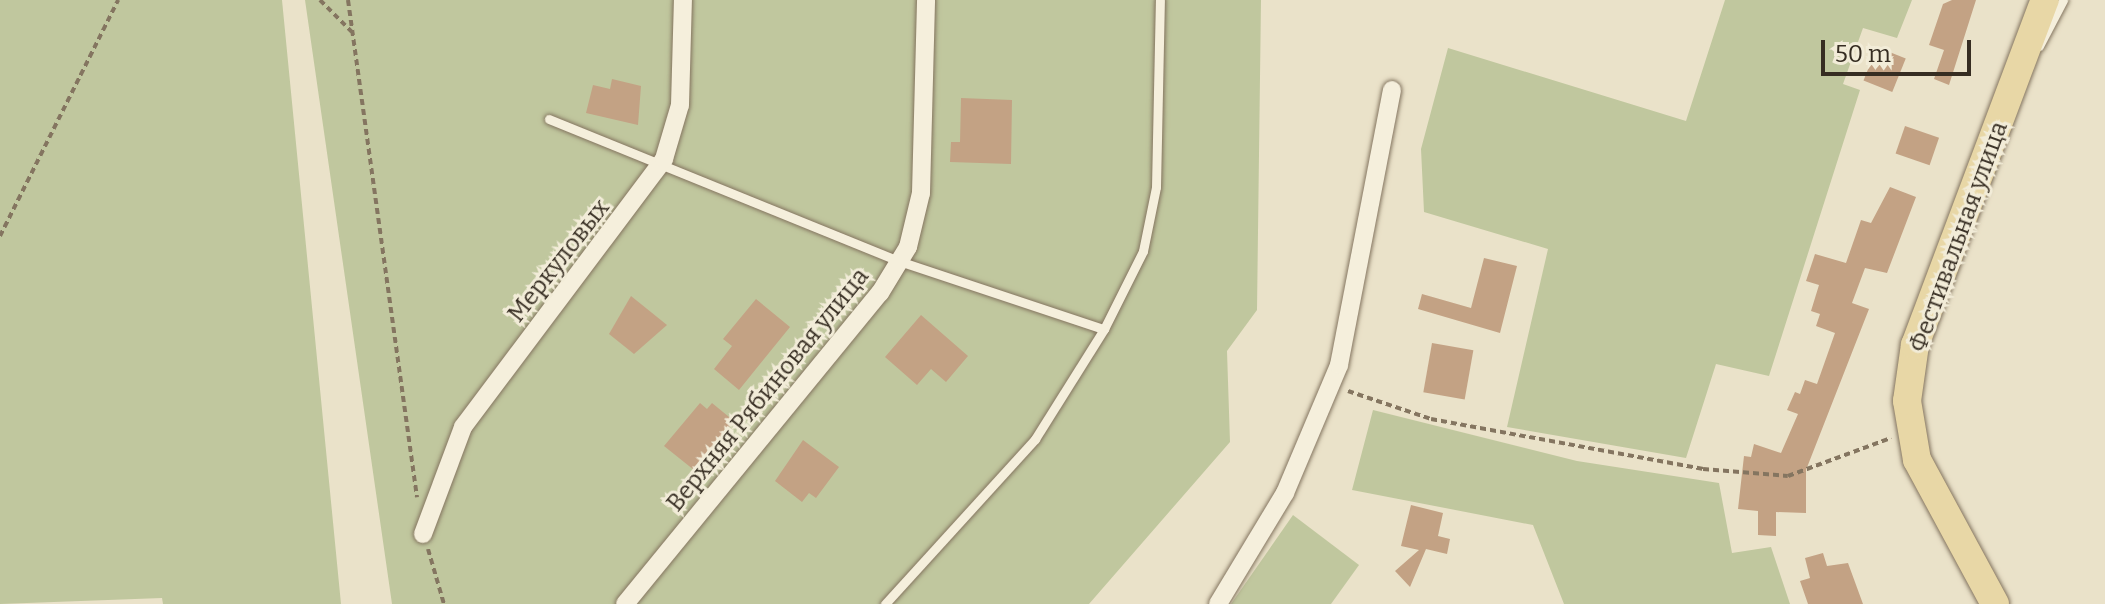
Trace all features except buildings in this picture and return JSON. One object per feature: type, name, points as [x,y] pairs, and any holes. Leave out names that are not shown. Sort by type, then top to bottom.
[{"type":"main road","name":"Фестивальная улица","points":[[1995,604],[1937,502],[1909,432],[1915,345],[2045,0]]},
{"type":"street","name":"Меркуловых","points":[[423,534],[463,427],[661,165],[680,105],[683,0]]},
{"type":"street","name":"Верхняя Рябиновая улица","points":[[625,604],[899,261],[921,193],[926,0]]},
{"type":"street","points":[[1218,604],[1285,493],[1331,385],[1364,259],[1392,90]]},
{"type":"lane","points":[[885,604],[1035,439],[1104,329],[1143,251],[1156,187],[1160,0]]},
{"type":"lane","points":[[2022,67],[2057,22],[2063,0]]},
{"type":"lane","points":[[549,119],[899,261],[1104,329]]},
{"type":"path","points":[[0,236],[118,0]]},
{"type":"path","points":[[320,0],[353,34]]},
{"type":"path","points":[[348,0],[423,534],[444,604]]},
{"type":"path","points":[[1331,385],[1431,419],[1717,471],[1788,476],[1909,432]]},
{"type":"green space","points":[[0,0],[282,0],[341,604],[163,604],[162,598],[0,604]]},
{"type":"green space","points":[[305,0],[1261,0],[1257,310],[1227,351],[1230,442],[1089,604],[392,604]]},
{"type":"green space","points":[[1725,0],[1912,0],[1897,38],[1863,28],[1843,84],[1860,90],[1769,376],[1716,364],[1686,458],[1507,427],[1548,249],[1424,212],[1421,149],[1448,48],[1686,121]]},
{"type":"green space","points":[[1373,410],[1577,461],[1719,483],[1732,553],[1771,547],[1790,604],[1564,604],[1533,525],[1352,490]]},
{"type":"green space","points":[[1293,515],[1359,565],[1331,604],[1231,604]]}]
